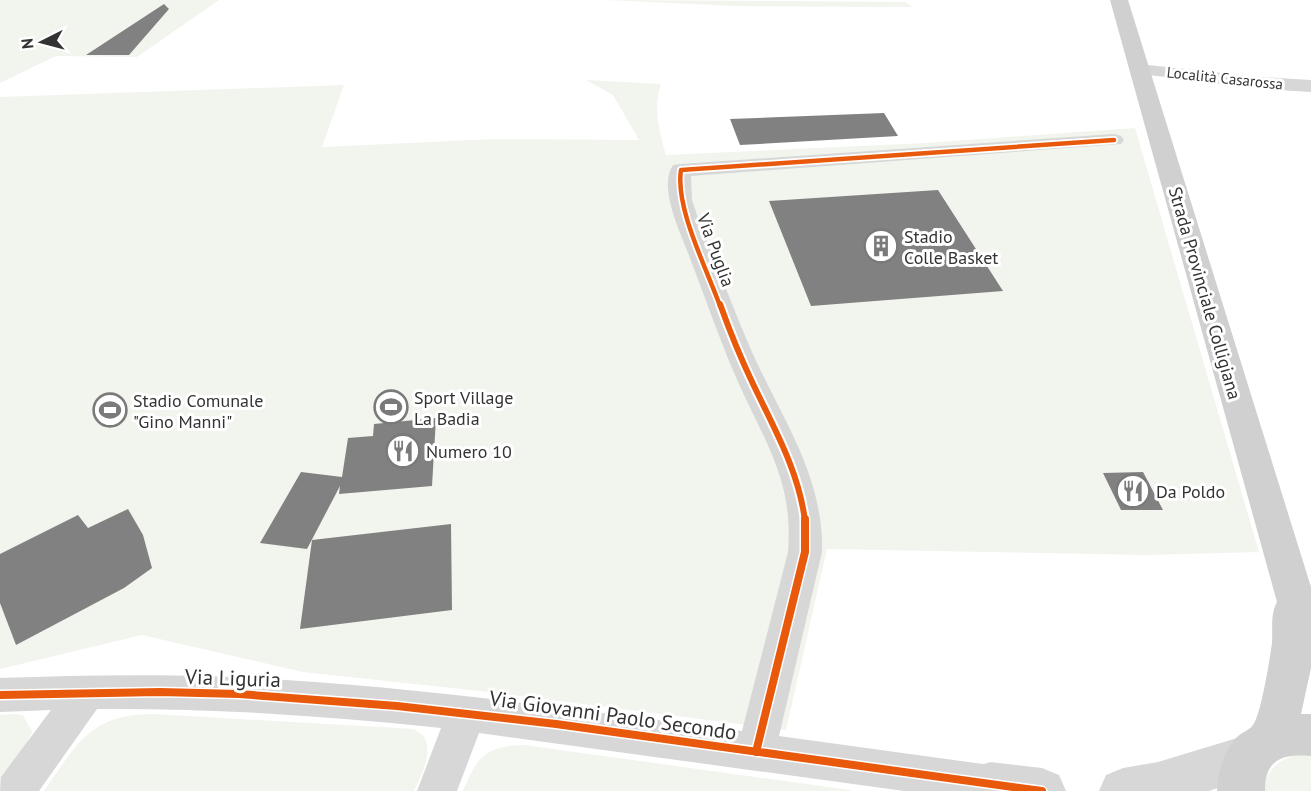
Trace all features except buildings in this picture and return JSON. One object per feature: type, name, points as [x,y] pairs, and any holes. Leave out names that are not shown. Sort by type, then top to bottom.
[{"type":"main road","name":"Strada Provinciale Colligiana","points":[[1119,0],[1291,587],[1311,639]]},
{"type":"main road","name":"Strada Provinciale Colligiana","points":[[1268,755],[1282,705],[1293,651],[1291,587]]},
{"type":"street","name":"Località Casarossa","points":[[1139,69],[1260,83],[1311,86]]},
{"type":"street","name":"Via Puglia","points":[[756,752],[805,552],[806,532],[792,466],[739,354],[689,222],[679,185],[681,170],[1114,140]]},
{"type":"street","points":[[15,791],[86,693]]},
{"type":"street","name":"Via Liguria","points":[[0,695],[259,694],[465,712]]},
{"type":"street","name":"Via Giovanni Paolo Secondo","points":[[465,712],[990,787],[1042,791]]},
{"type":"street","points":[[437,791],[465,712]]},
{"type":"street","points":[[1122,791],[1158,785],[1268,755]]},
{"type":"shaded area","points":[[0,0],[219,0],[137,57],[56,56],[0,83]]},
{"type":"shaded area","points":[[605,0],[905,2],[913,7],[737,6]]},
{"type":"shaded area","name":"Sport Village La Badia","points":[[586,80],[661,84],[657,111],[666,155],[925,143],[1135,128],[1259,552],[1147,555],[827,549],[786,730],[489,692],[303,672],[142,635],[0,669],[0,97],[344,85],[322,147],[495,139],[639,140],[613,95]]},
{"type":"shaded area","points":[[153,714],[414,729],[424,736],[427,757],[414,791],[44,791],[66,759],[87,735],[114,719]]},
{"type":"shaded area","points":[[0,715],[23,715],[32,732],[17,765],[0,788]]},
{"type":"shaded area","points":[[524,745],[853,791],[463,791],[473,770],[484,756],[500,748]]},
{"type":"shaded area","points":[[1311,753],[1311,791],[1265,791],[1269,774],[1279,763],[1294,756]]},
{"type":"cycle path","points":[[756,752],[805,552],[806,527],[803,503],[787,455],[738,350],[688,221],[681,200],[679,180],[681,170],[1114,140]]},
{"type":"cycle path","points":[[0,695],[80,692],[239,694],[397,706],[556,724],[1042,791]]},
{"type":"place","name":"Stadio Colle Basket","points":[[881,246]]},
{"type":"place","name":"Sport Village La Badia","points":[[391,407]]},
{"type":"place","name":"Stadio Comunale \"Gino Manni\"","points":[[110,410]]},
{"type":"place","name":"Numero 10","points":[[403,451]]},
{"type":"place","name":"Da Poldo","points":[[1133,491]]}]
